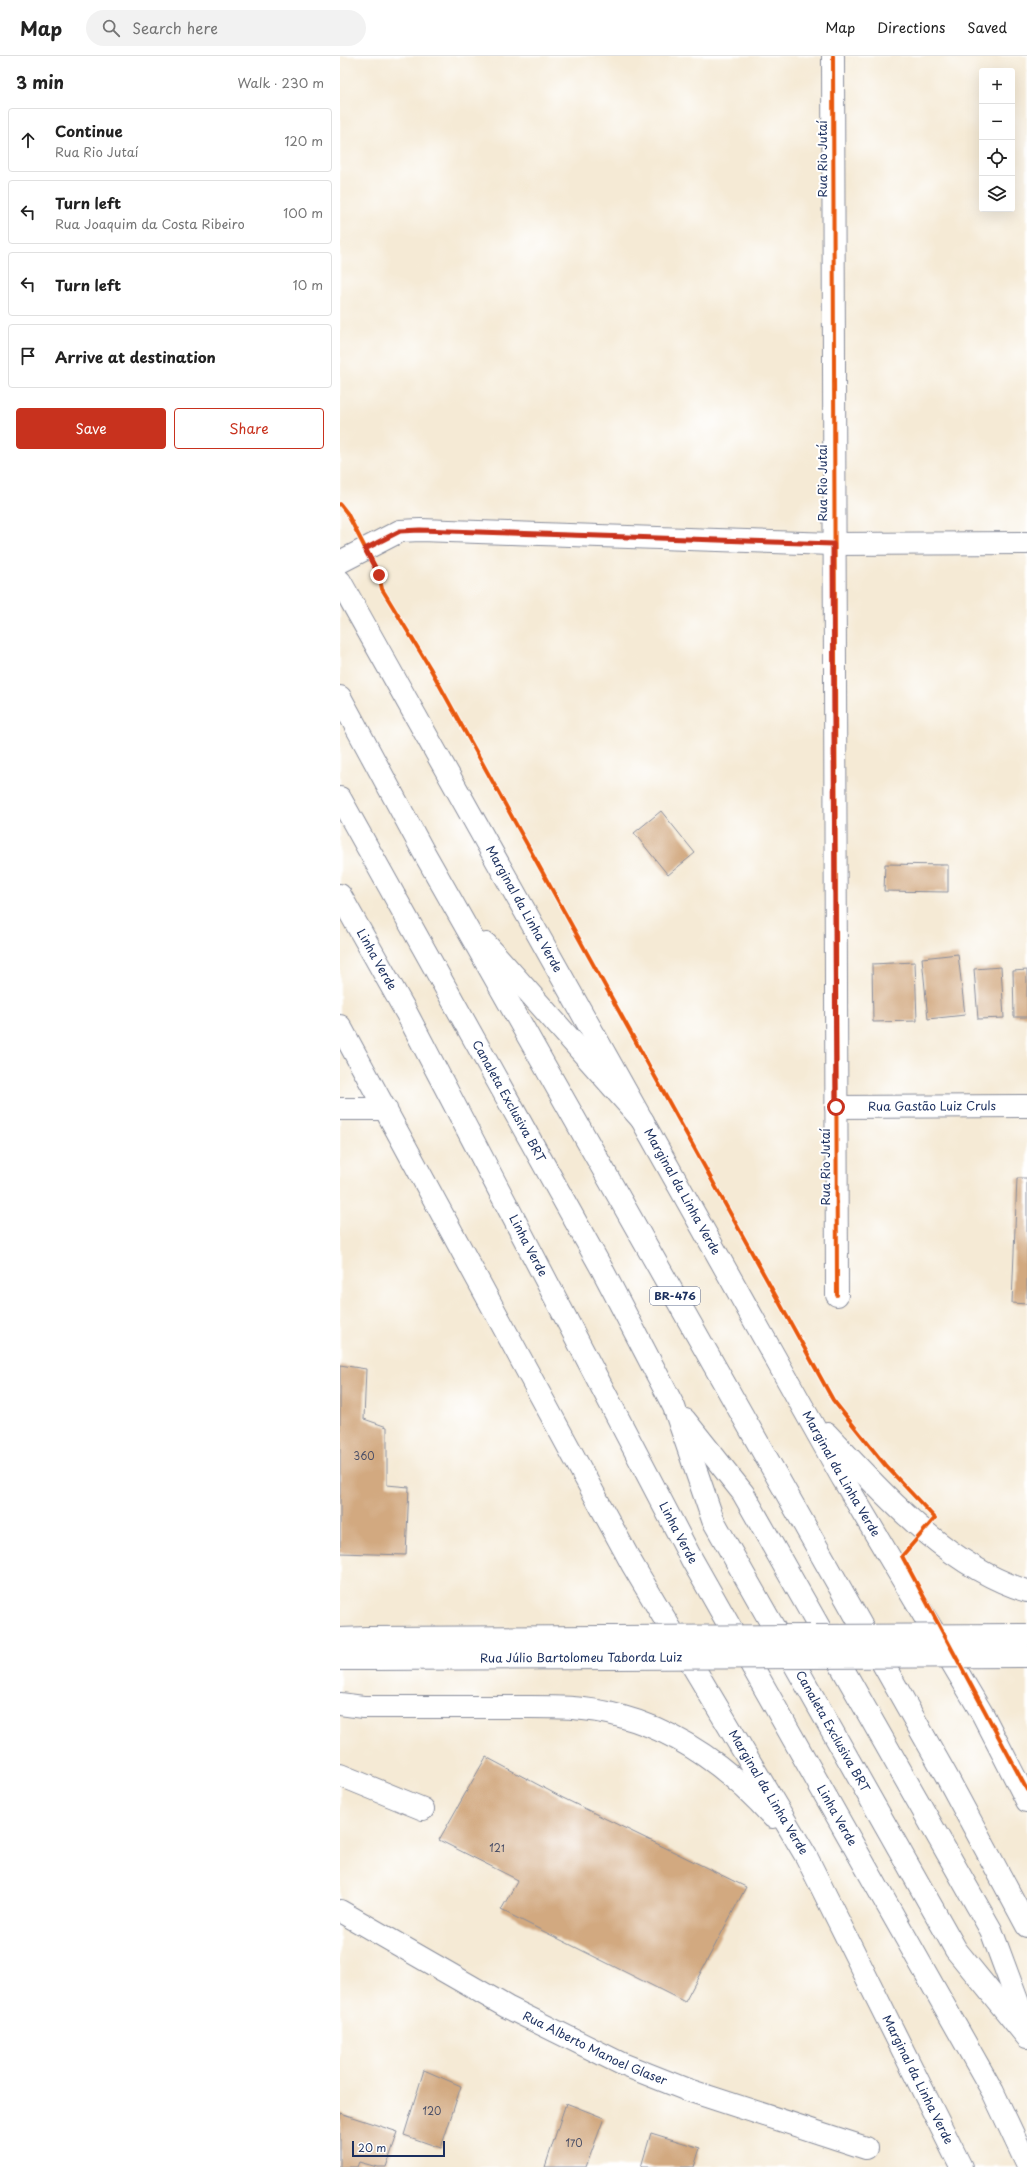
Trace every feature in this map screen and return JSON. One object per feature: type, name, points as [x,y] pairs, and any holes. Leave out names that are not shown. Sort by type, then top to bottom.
[{"type":"main road","name":"Rua Rio Jutaí","points":[[833,56],[833,544],[837,1295]]},
{"type":"main road","points":[[340,562],[400,531],[420,530],[833,544],[1027,542]]},
{"type":"main road","name":"Marginal da Linha Verde","points":[[340,582],[864,1515],[983,1715],[1027,1801]]},
{"type":"main road","name":"BR-476","points":[[340,697],[457,911],[944,1770],[1027,1926]]},
{"type":"main road","name":"Canaleta Exclusiva BRT","points":[[340,798],[602,1269],[674,1406],[713,1520],[956,1950],[1027,2037]]},
{"type":"main road","name":"Linha Verde","points":[[340,896],[406,1012],[691,1558],[993,2092],[1027,2164]]},
{"type":"main road","points":[[457,911],[643,1121]]},
{"type":"main road","name":"Marginal da Linha Verde","points":[[340,1026],[628,1557],[806,1856],[961,2167]]},
{"type":"main road","name":"Rua Gastão Luiz Cruls","points":[[836,1107],[1027,1106]]},
{"type":"main road","points":[[340,1109],[386,1109]]},
{"type":"main road","name":"Canaleta Exclusiva BRT","points":[[674,1406],[747,1500],[991,1930],[1027,2027]]},
{"type":"main road","points":[[806,1412],[909,1518],[944,1548],[987,1574],[1027,1591]]},
{"type":"main road","points":[[822,1646],[1027,1635]]},
{"type":"main road","name":"Rua Júlio Bartolomeu Taborda Luiz","points":[[340,1639],[367,1649]]},
{"type":"main road","points":[[822,1646],[1027,1656]]},
{"type":"main road","name":"Rua Júlio Bartolomeu Taborda Luiz","points":[[340,1659],[367,1649],[822,1646]]},
{"type":"main road","points":[[340,1704],[363,1707],[570,1707],[620,1716],[671,1735],[717,1764],[761,1804],[806,1856]]},
{"type":"main road","points":[[340,1775],[423,1809]]},
{"type":"main road","name":"Rua Alberto Manoel Glaser","points":[[341,1916],[507,2007],[622,2064],[685,2088],[866,2148]]},
{"type":"building","points":[[661,811],[695,853],[668,875],[634,833]]},
{"type":"building","points":[[885,864],[948,865],[948,892],[884,891]]},
{"type":"building","points":[[958,954],[965,1015],[928,1019],[922,958]]},
{"type":"building","points":[[915,962],[917,1021],[873,1022],[872,964]]},
{"type":"building","points":[[1001,967],[1004,1018],[978,1019],[974,969]]},
{"type":"building","points":[[1027,970],[1027,1017],[1014,1017],[1013,971]]},
{"type":"building","points":[[1017,1178],[1027,1178],[1027,1304],[1012,1303]]},
{"type":"building","points":[[340,1365],[366,1369],[364,1419],[387,1427],[387,1485],[409,1487],[406,1555],[340,1553]]},
{"type":"building","points":[[486,1757],[563,1798],[746,1887],[685,2002],[501,1910],[518,1880],[439,1840]]},
{"type":"building","points":[[424,2070],[461,2086],[441,2148],[404,2135]]},
{"type":"building","points":[[566,2103],[604,2118],[586,2167],[545,2167]]},
{"type":"building","points":[[340,2113],[398,2132],[386,2167],[377,2167],[359,2162],[357,2167],[340,2167]]},
{"type":"building","points":[[651,2133],[700,2148],[694,2167],[641,2167]]},
{"type":"cycle path","points":[[833,56],[837,1295]]},
{"type":"cycle path","points":[[340,504],[347,513],[379,575],[382,589],[430,668],[833,1400],[885,1465],[935,1518],[902,1556],[1027,1790]]},
{"type":"route","points":[[379,575],[365,549],[400,531],[420,530],[833,544],[836,1107]]}]
